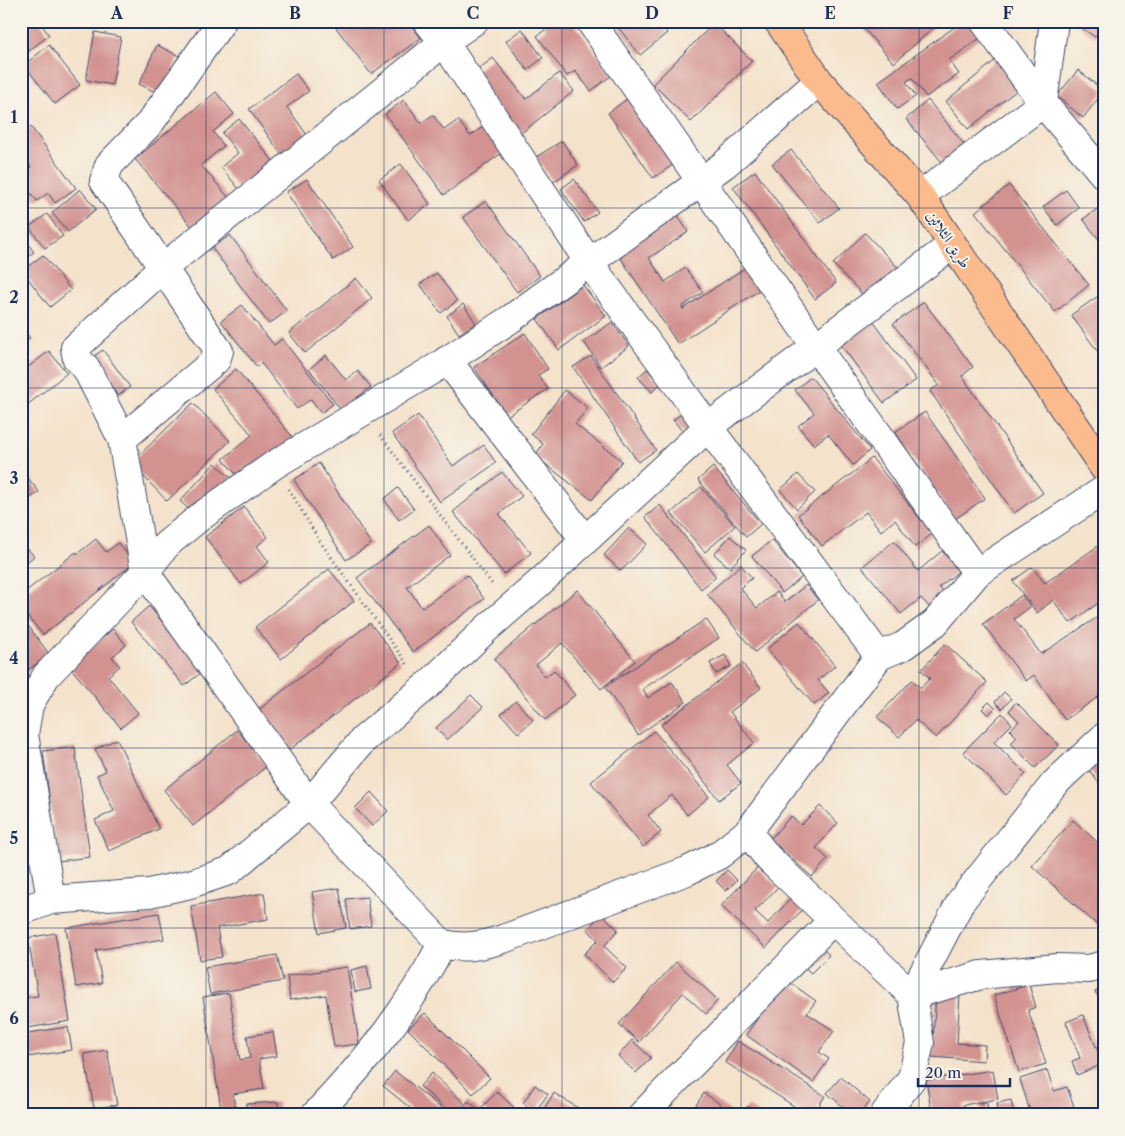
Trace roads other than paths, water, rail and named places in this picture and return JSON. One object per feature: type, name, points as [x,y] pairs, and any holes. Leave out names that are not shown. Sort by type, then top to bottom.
[{"type":"main road","name":"طريق الثلاثين","points":[[778,21],[819,81],[920,196],[1104,468]]},
{"type":"street","points":[[122,439],[216,360],[219,351],[164,267],[104,181],[109,165],[150,123],[222,21]]},
{"type":"street","points":[[474,21],[436,32],[164,267],[76,348],[77,359],[86,368],[122,439],[145,572],[309,804],[442,944],[476,947],[503,939],[687,871],[719,855],[748,832],[879,656],[903,646],[935,623],[977,573],[1104,490]]},
{"type":"street","points":[[590,21],[816,347],[977,573]]},
{"type":"street","points":[[984,21],[1043,103],[1104,175]]},
{"type":"street","points":[[920,196],[1043,103],[1054,21]]},
{"type":"street","points":[[436,32],[588,261],[708,427],[879,656]]},
{"type":"street","points":[[51,900],[24,734],[29,705],[46,676],[145,572],[167,544],[200,517],[274,465],[363,412],[512,318],[588,261],[726,164],[819,81]]},
{"type":"street","points":[[21,910],[51,900],[149,893],[190,884],[229,871],[309,804],[363,740],[430,684],[510,608],[708,427],[952,245]]},
{"type":"street","points":[[447,360],[585,540]]},
{"type":"street","points":[[912,995],[961,901],[1054,784],[1104,737]]},
{"type":"street","points":[[748,832],[768,858],[912,995],[920,1043],[912,1078],[884,1115]]},
{"type":"street","points":[[642,1115],[834,920]]},
{"type":"street","points":[[315,1115],[385,1037],[423,981],[442,944]]},
{"type":"street","points":[[912,995],[981,975],[1057,968],[1089,969],[1104,965]]}]
